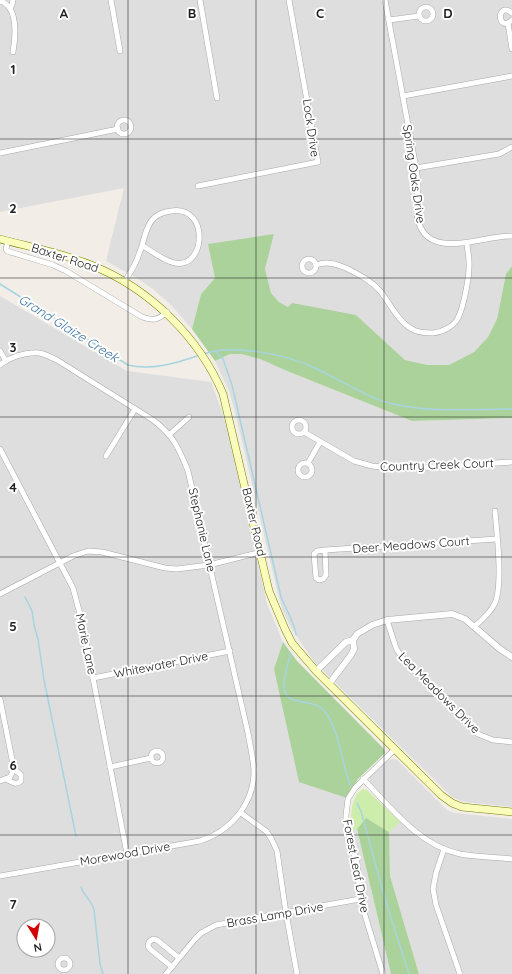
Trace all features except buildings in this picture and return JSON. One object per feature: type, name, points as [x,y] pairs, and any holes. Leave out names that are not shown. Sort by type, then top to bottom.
[{"type":"main road","name":"Baxter Road","points":[[4,240],[90,265],[125,281],[167,312],[194,344],[209,366],[223,394],[270,590],[292,643],[316,671],[441,795],[452,803],[462,807],[512,812]]},
{"type":"street","points":[[10,8],[13,0]]},
{"type":"street","points":[[111,0],[120,51]]},
{"type":"street","points":[[200,0],[217,98]]},
{"type":"street","name":"Lock Drive","points":[[198,186],[318,162],[289,0]]},
{"type":"street","name":"Spring Oaks Drive","points":[[385,0],[416,168],[418,185],[416,198],[417,216],[422,231],[428,236],[447,244],[467,243],[498,236],[512,236]]},
{"type":"street","points":[[2,1],[10,8],[16,34],[13,52]]},
{"type":"street","points":[[512,12],[509,10],[504,10],[500,15],[502,21],[510,21],[512,49]]},
{"type":"street","points":[[389,20],[419,16]]},
{"type":"street","points":[[403,96],[512,76]]},
{"type":"street","points":[[0,153],[118,129]]},
{"type":"street","points":[[416,168],[499,154],[512,147]]},
{"type":"street","points":[[125,281],[143,246],[150,223],[160,213],[176,210],[184,211],[194,219],[199,227],[200,242],[194,256],[186,262],[177,263],[168,260],[143,246]]},
{"type":"street","points":[[4,240],[7,251],[66,270],[142,317],[154,320],[158,319],[167,312]]},
{"type":"street","points":[[316,265],[327,263],[338,265],[357,273],[371,282],[380,291],[407,326],[420,332],[435,333],[448,328],[458,319],[461,311],[466,288],[469,262],[467,243]]},
{"type":"street","points":[[0,351],[6,361],[0,365]]},
{"type":"street","name":"Stephanie Lane","points":[[6,361],[26,354],[39,353],[57,360],[153,420],[170,434],[179,448],[188,471],[248,733],[254,770],[249,797],[241,813]]},
{"type":"street","points":[[106,456],[135,409]]},
{"type":"street","points":[[170,434],[189,417]]},
{"type":"street","name":"Country Creek Court","points":[[304,432],[354,461],[380,468],[399,469],[512,462]]},
{"type":"street","points":[[308,463],[320,442]]},
{"type":"street","name":"Marie Lane","points":[[0,449],[73,588],[93,678],[127,854]]},
{"type":"street","points":[[475,626],[491,609],[497,596],[499,586],[495,511]]},
{"type":"street","name":"Deer Meadows Court","points":[[325,550],[497,539]]},
{"type":"street","points":[[325,550],[326,575],[323,579],[319,580],[315,576],[314,554],[317,551],[325,550]]},
{"type":"street","points":[[0,594],[80,553],[88,551],[95,551],[165,568],[183,569],[209,565],[261,552]]},
{"type":"street","points":[[316,671],[346,642],[353,640],[364,628],[387,620],[452,614],[459,616],[475,626],[512,658]]},
{"type":"street","name":"Lea Meadows Drive","points":[[387,620],[396,648],[403,659],[472,729],[486,738],[512,742]]},
{"type":"street","points":[[329,684],[345,665],[354,650],[353,640]]},
{"type":"street","name":"Whitewater Drive","points":[[93,678],[230,652]]},
{"type":"street","points":[[0,699],[14,769],[12,774],[6,779],[0,781]]},
{"type":"street","name":"Forest Leaf Drive","points":[[383,974],[360,899],[357,863],[346,826],[348,799],[363,779],[394,750]]},
{"type":"street","points":[[110,767],[150,758]]},
{"type":"street","points":[[6,779],[14,784],[21,781],[21,775],[14,769]]},
{"type":"street","points":[[363,779],[422,838],[444,849],[460,854],[512,859]]},
{"type":"street","points":[[241,813],[266,831],[274,844],[279,862],[286,914],[297,974]]},
{"type":"street","name":"Morewood Drive","points":[[0,876],[200,841],[218,834],[241,813]]},
{"type":"street","points":[[444,849],[436,873],[433,890],[436,905],[460,974]]},
{"type":"street","name":"Brass Lamp Drive","points":[[166,974],[198,936],[216,925],[286,914],[360,899]]},
{"type":"street","points":[[172,968],[150,949],[148,946],[149,942],[153,939],[157,940],[179,958]]},
{"type":"street","points":[[69,968],[71,974]]},
{"type":"shaded area","points":[[0,0],[512,0],[512,266],[506,274],[497,319],[488,337],[474,352],[449,365],[428,365],[405,360],[356,315],[288,307],[279,302],[271,293],[265,269],[274,234],[215,278],[201,294],[192,329],[171,305],[154,290],[137,278],[106,261],[124,188],[0,212]]},
{"type":"shaded area","points":[[0,296],[127,371],[211,382],[228,432],[267,604],[283,642],[274,669],[347,798],[344,808],[346,832],[357,829],[391,974],[0,974]]},
{"type":"shaded area","points":[[230,354],[241,354],[260,359],[412,421],[512,418],[512,807],[464,802],[452,797],[315,663],[291,628],[282,609],[229,391],[215,361]]},
{"type":"shaded area","points":[[392,759],[397,760],[447,810],[455,813],[512,819],[512,974],[419,974],[390,876],[389,832],[404,818],[370,782],[370,777],[387,761]]},
{"type":"green space","points":[[274,234],[265,269],[271,293],[279,302],[288,307],[292,303],[356,315],[405,360],[428,365],[449,365],[474,352],[488,337],[497,319],[506,274],[512,266],[512,418],[412,421],[260,359],[241,354],[230,354],[215,361],[192,329],[201,294],[215,278],[208,244]]},
{"type":"green space","points":[[283,642],[297,661],[384,749],[385,753],[358,779],[347,798],[299,782],[274,669]]},
{"type":"green space","points":[[363,789],[367,790],[400,822],[389,832],[366,818],[357,829],[352,831],[351,814],[353,802],[359,792]]},
{"type":"green space","points":[[366,818],[389,832],[390,876],[419,974],[391,974],[357,829]]},
{"type":"waterway","name":"Grand Glaize Creek","points":[[0,284],[128,365],[137,367],[155,367],[200,355]]},
{"type":"waterway","name":"Grand Glaize Creek","points":[[204,354],[216,351],[244,350],[288,358],[313,367],[363,393],[383,401],[408,407],[438,410],[512,409]]},
{"type":"waterway","points":[[215,351],[223,359],[232,385],[281,597],[296,631],[296,635]]},
{"type":"waterway","points":[[25,597],[32,611],[38,639],[44,680],[76,836]]},
{"type":"waterway","points":[[291,653],[284,685],[287,696],[293,700],[309,703],[322,708],[330,719],[337,737],[350,785]]},
{"type":"waterway","points":[[357,803],[361,811],[386,902],[409,974]]},
{"type":"waterway","points":[[81,887],[92,904],[94,910],[100,964],[103,974]]}]
